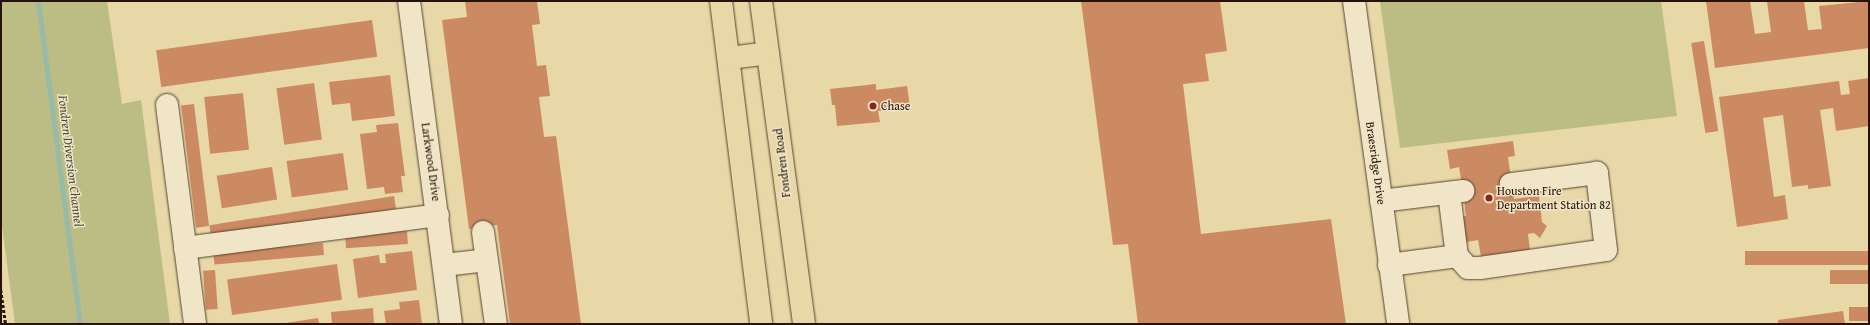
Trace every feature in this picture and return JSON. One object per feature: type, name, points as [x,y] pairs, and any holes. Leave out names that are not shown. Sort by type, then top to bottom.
[{"type":"main road","points":[[721,1],[761,324]]},
{"type":"main road","name":"Fondren Road","points":[[761,1],[804,324]]},
{"type":"main road","points":[[729,58],[768,53]]},
{"type":"street","name":"Larkwood Drive","points":[[409,1],[451,324]]},
{"type":"street","name":"Braesridge Drive","points":[[1354,1],[1398,324]]},
{"type":"street","points":[[167,105],[195,324]]},
{"type":"street","points":[[1381,201],[1456,192],[1457,256],[1468,268],[1480,268],[1606,250],[1597,173],[1512,184]]},
{"type":"street","points":[[185,248],[438,215]]},
{"type":"street","points":[[483,232],[496,324]]},
{"type":"street","points":[[1389,265],[1457,256]]},
{"type":"street","points":[[444,265],[487,260]]},
{"type":"path","points":[[1,290],[6,324]]},
{"type":"green space","points":[[1,1],[107,1],[122,104],[141,100],[170,324],[15,324],[1,218]]},
{"type":"green space","points":[[1380,1],[1661,1],[1677,116],[1400,148]]},
{"type":"building","points":[[465,1],[537,1],[540,24],[532,25],[537,66],[546,65],[550,96],[539,97],[544,137],[556,136],[581,324],[510,324],[497,225],[469,229],[442,20],[467,17]]},
{"type":"building","points":[[1081,1],[1220,1],[1227,51],[1205,54],[1209,81],[1183,84],[1201,234],[1331,219],[1346,324],[1138,324],[1128,244],[1113,245]]},
{"type":"building","points":[[1706,1],[1750,1],[1755,34],[1771,32],[1767,1],[1804,1],[1808,30],[1822,29],[1819,6],[1869,1],[1869,48],[1715,68]]},
{"type":"building","points":[[372,20],[377,57],[161,87],[156,50]]},
{"type":"building","points":[[1704,41],[1718,131],[1705,133],[1691,43]]},
{"type":"building","points":[[390,75],[395,116],[352,121],[350,103],[332,105],[329,82]]},
{"type":"building","points":[[1869,78],[1869,126],[1836,131],[1833,108],[1820,110],[1831,186],[1808,189],[1808,185],[1792,187],[1783,115],[1763,118],[1774,197],[1785,195],[1788,219],[1737,227],[1719,97],[1839,81],[1841,95],[1850,94],[1848,81]]},
{"type":"building","points":[[314,83],[322,139],[284,145],[276,88]]},
{"type":"building","name":"Chase","points":[[876,84],[876,90],[907,86],[910,107],[878,111],[880,122],[837,126],[835,105],[832,105],[830,89]]},
{"type":"building","points":[[243,93],[249,150],[210,154],[204,97]]},
{"type":"building","points":[[194,104],[209,226],[196,228],[181,106]]},
{"type":"building","points":[[398,123],[405,176],[401,176],[403,192],[385,194],[384,187],[367,189],[360,134],[377,132],[376,125]]},
{"type":"building","name":"Houston Fire Department Station 82","points":[[1513,141],[1515,156],[1508,157],[1514,199],[1539,196],[1542,222],[1547,226],[1540,238],[1534,233],[1528,234],[1530,250],[1481,256],[1478,240],[1460,243],[1456,217],[1466,216],[1463,191],[1459,167],[1450,169],[1447,150]]},
{"type":"building","points":[[343,153],[348,190],[292,198],[287,161]]},
{"type":"building","points":[[272,167],[277,200],[222,208],[217,176]]},
{"type":"building","points":[[394,196],[396,209],[211,238],[209,225]]},
{"type":"building","points":[[407,231],[408,244],[346,248],[345,235]]},
{"type":"building","points":[[323,243],[324,255],[214,265],[213,253]]},
{"type":"building","points":[[412,251],[417,290],[358,298],[353,259],[379,255],[380,263],[386,263],[385,254]]},
{"type":"building","points":[[1745,251],[1869,251],[1869,265],[1745,265]]},
{"type":"building","points":[[337,264],[342,300],[232,315],[227,279]]},
{"type":"building","points":[[215,270],[218,309],[206,310],[203,271]]},
{"type":"building","points":[[1830,270],[1869,270],[1869,284],[1830,284]]},
{"type":"building","points":[[419,300],[422,324],[386,324],[384,311],[400,309],[399,302]]},
{"type":"building","points":[[1849,307],[1869,307],[1869,321],[1849,321]]},
{"type":"building","points":[[373,308],[374,324],[332,324],[331,312]]},
{"type":"building","points":[[1843,311],[1845,324],[1778,324],[1778,320]]},
{"type":"building","points":[[318,318],[319,324],[286,324],[286,323]]},
{"type":"waterway","name":"Fondren Diversion Channel","points":[[38,1],[80,324]]},
{"type":"place","name":"Chase","points":[[873,106]]},
{"type":"place","name":"Houston Fire Department Station 82","points":[[1489,198]]}]
